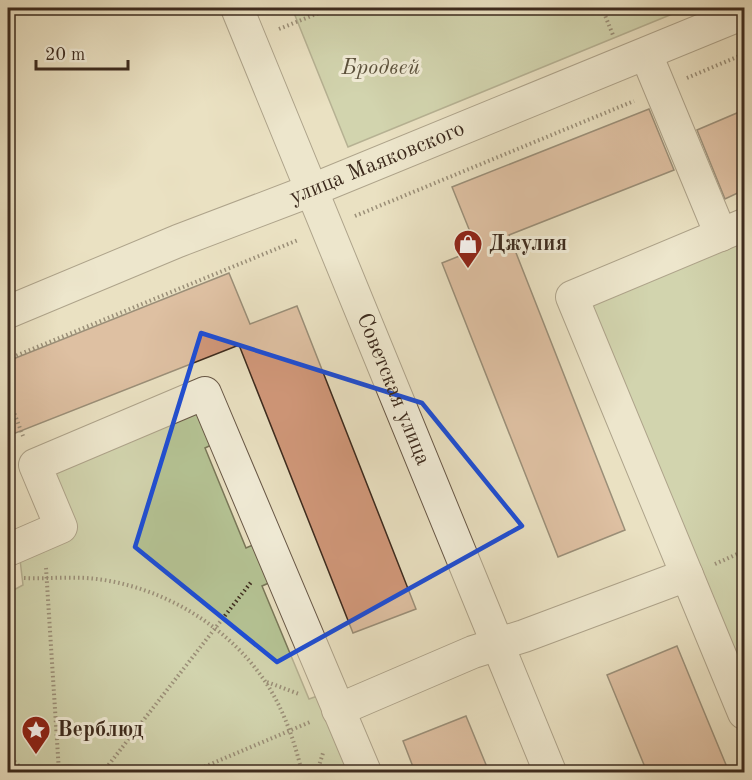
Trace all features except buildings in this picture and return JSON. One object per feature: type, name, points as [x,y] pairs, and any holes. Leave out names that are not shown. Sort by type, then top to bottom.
[{"type":"street","name":"Советская улица","points":[[237,8],[550,772]]},
{"type":"street","name":"улица Маяковского","points":[[8,312],[178,241],[312,190],[744,14]]},
{"type":"street","points":[[646,54],[661,90],[733,230],[572,297],[744,713]]},
{"type":"street","points":[[12,563],[44,534],[61,527],[34,465],[206,393],[364,772]]},
{"type":"street","points":[[338,710],[473,652],[687,575]]},
{"type":"path","points":[[278,29],[331,8]]},
{"type":"path","points":[[8,359],[744,54]]},
{"type":"path","points":[[8,397],[34,465]]},
{"type":"path","points":[[44,534],[59,772],[76,772]]},
{"type":"path","points":[[103,772],[273,554]]},
{"type":"path","points":[[12,563],[47,579],[97,579],[130,586],[162,597],[192,612],[215,628],[244,655],[265,681],[290,731],[302,772]]},
{"type":"path","points":[[192,772],[338,710]]},
{"type":"path","points":[[8,755],[26,772]]},
{"type":"highlighted area","points":[[201,333],[422,403],[522,526],[277,662],[135,547]]},
{"type":"green space","name":"Бродвей","points":[[292,8],[687,8],[348,147]]},
{"type":"green space","points":[[744,235],[744,684],[586,301]]},
{"type":"green space","points":[[202,400],[220,441],[205,448],[246,548],[262,541],[278,579],[262,586],[309,699],[326,693],[360,772],[94,772],[84,767],[70,765],[55,766],[42,772],[8,772],[8,593],[23,585],[19,551],[67,530],[41,467]]},
{"type":"place","name":"Джулия","points":[[468,270]]},
{"type":"place","name":"Верблюд","points":[[36,756]]}]
